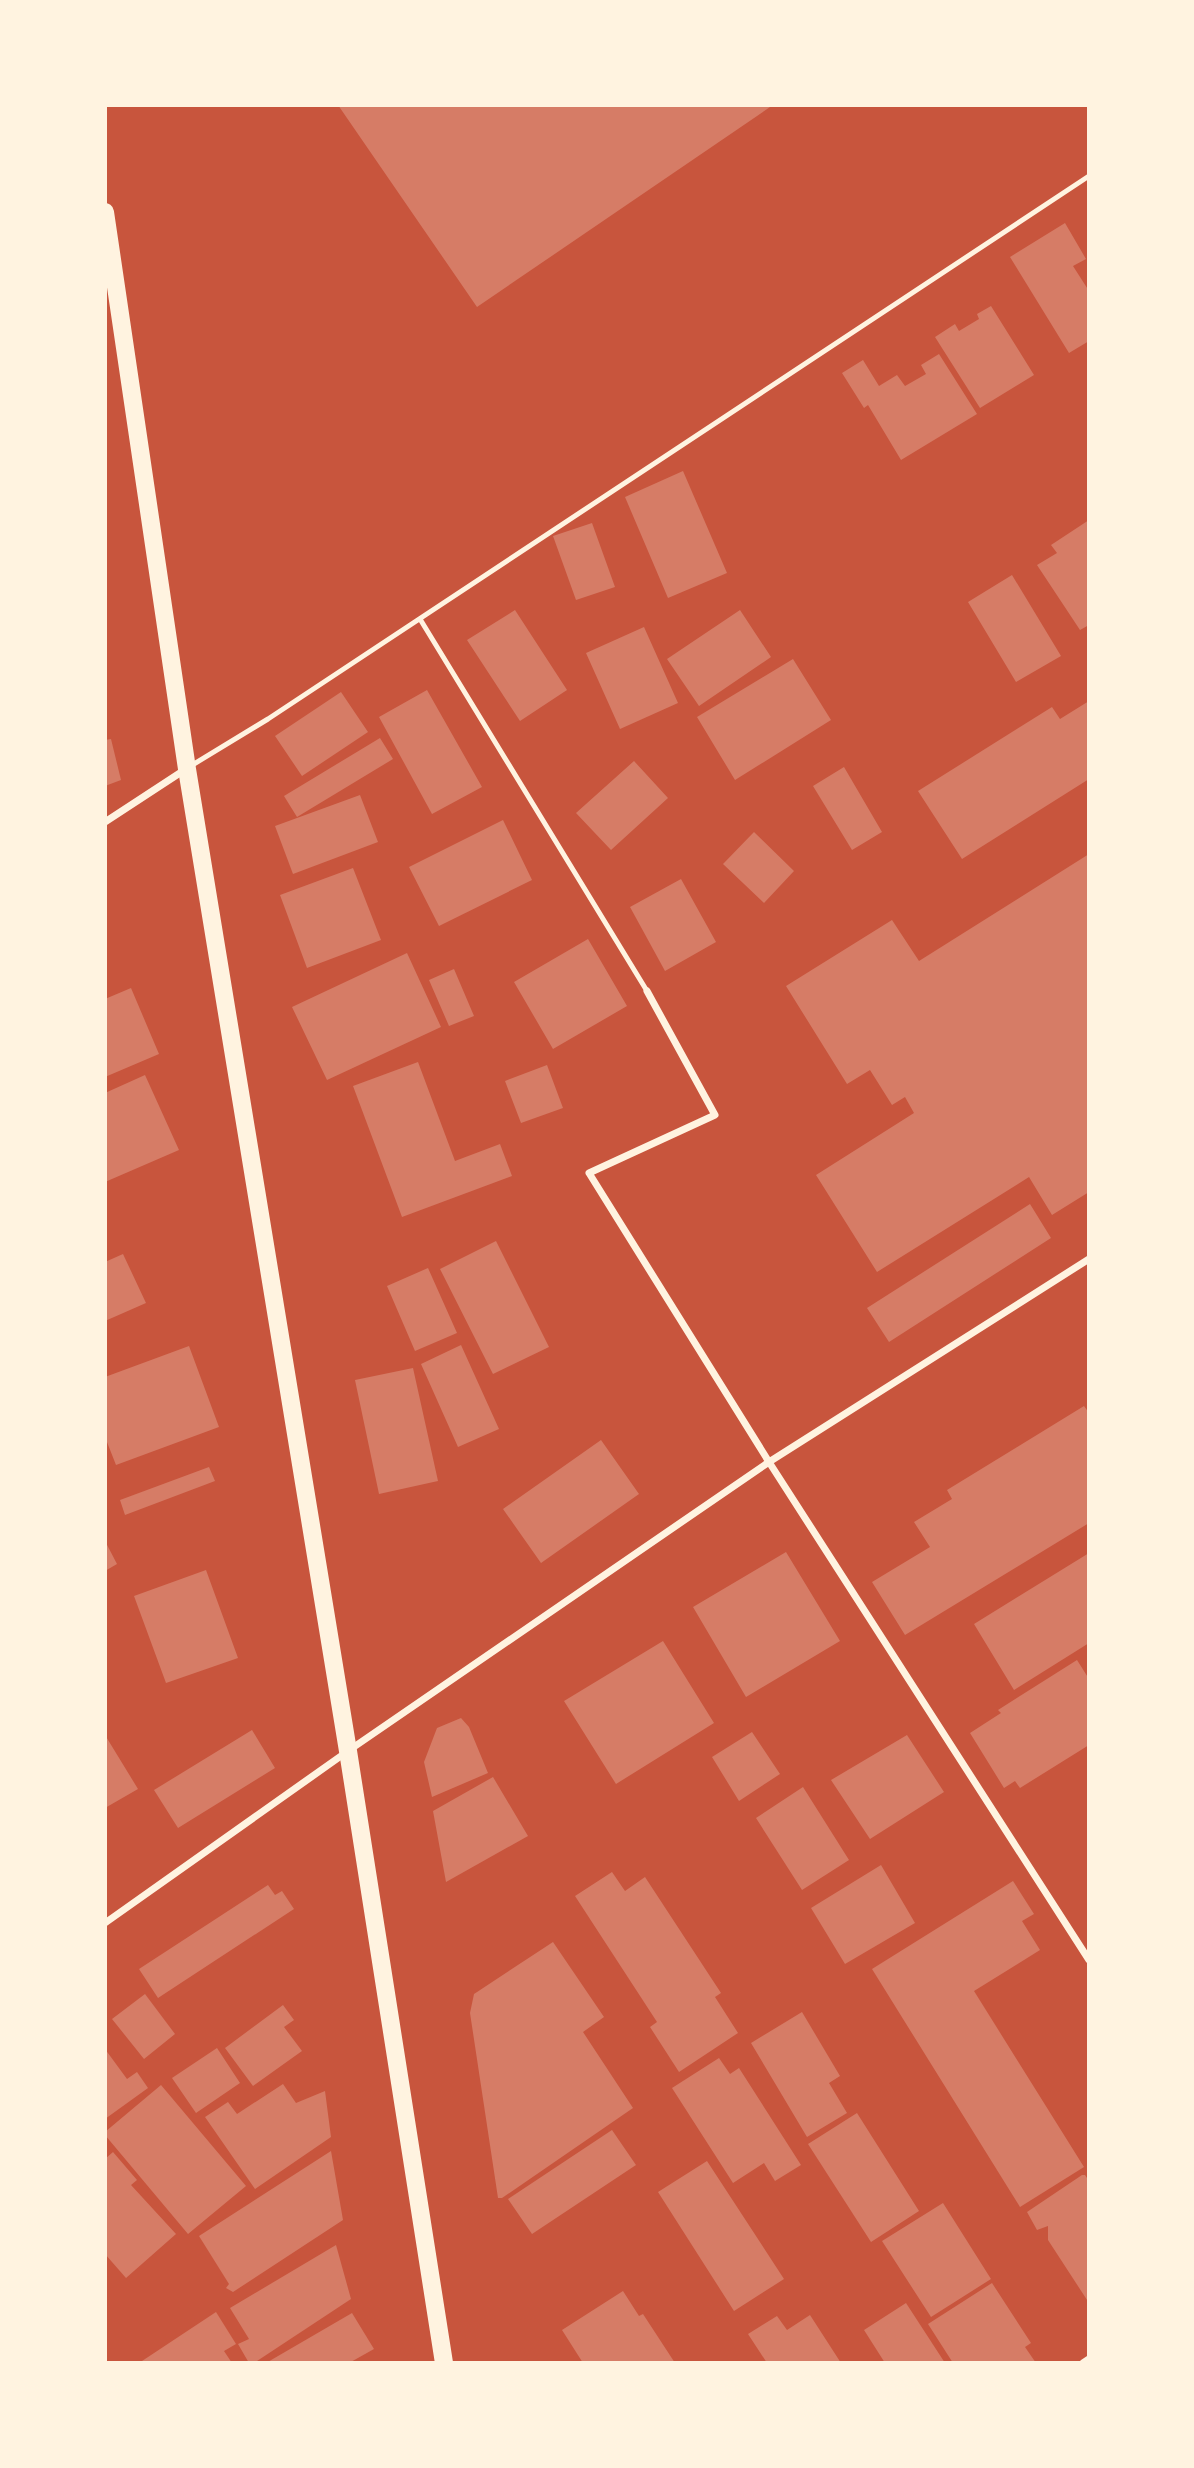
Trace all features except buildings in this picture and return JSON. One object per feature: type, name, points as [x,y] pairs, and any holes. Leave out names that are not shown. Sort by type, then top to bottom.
[{"type":"main road","points":[[105,212],[187,769],[348,1751],[444,2363]]},
{"type":"street","points":[[105,822],[187,769]]},
{"type":"street","points":[[647,991],[715,1115],[589,1173],[769,1462],[1089,1959]]},
{"type":"street","points":[[105,1923],[348,1751],[769,1462],[1089,1259]]},
{"type":"street","points":[[1083,2363],[1089,2359]]},
{"type":"lane","points":[[187,769],[268,719],[1089,176]]},
{"type":"lane","points":[[420,619],[647,991]]}]
